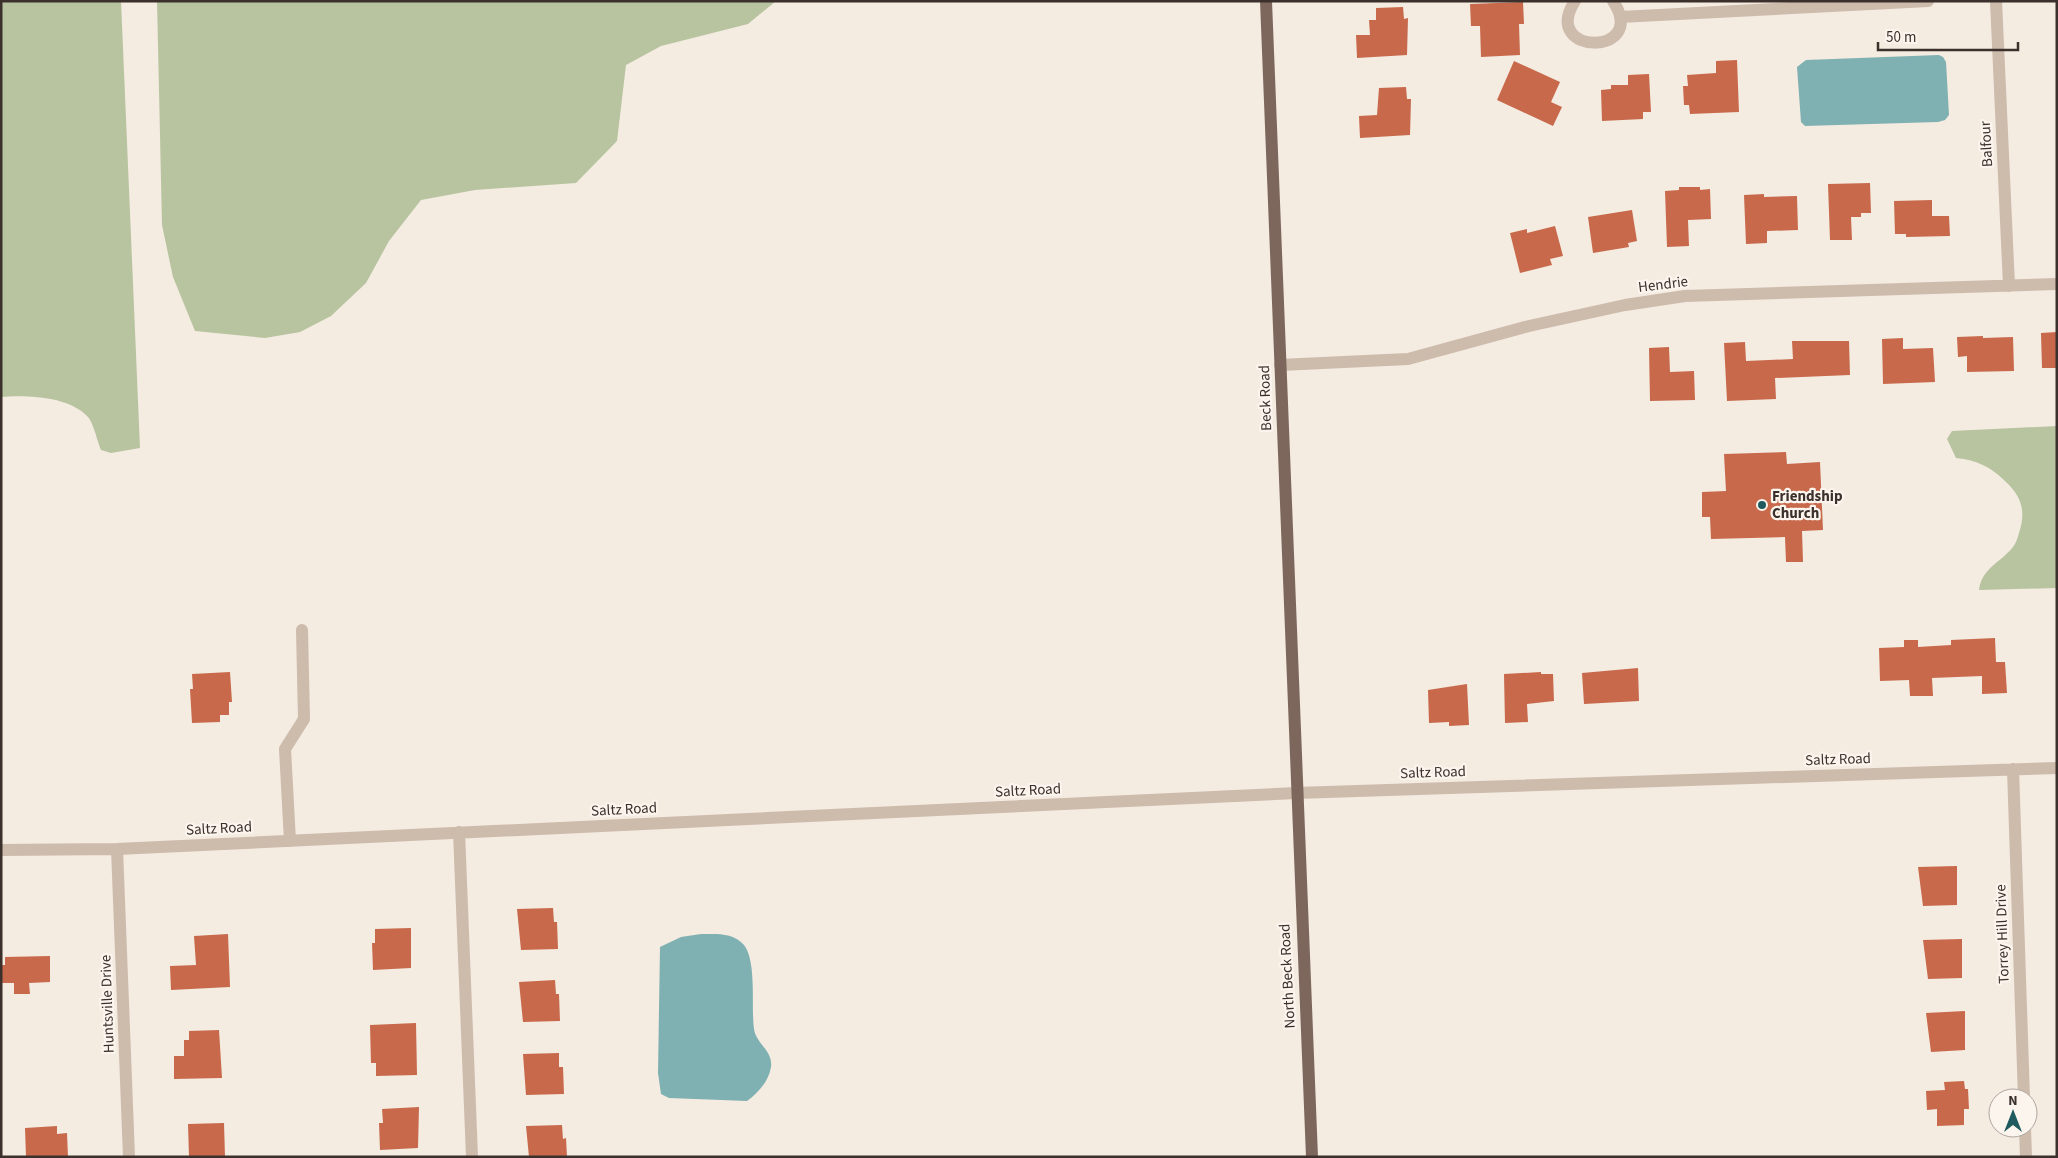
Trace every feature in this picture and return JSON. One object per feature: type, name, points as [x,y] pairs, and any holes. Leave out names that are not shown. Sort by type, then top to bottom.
[{"type":"main road","name":"Beck Road","points":[[1266,1],[1296,793]]},
{"type":"main road","name":"North Beck Road","points":[[1296,793],[1312,1157]]},
{"type":"street","points":[[1575,1],[1570,8],[1569,23],[1571,31],[1581,41],[1592,45],[1609,40],[1618,30],[1620,17],[1613,1]]},
{"type":"street","points":[[1620,17],[1928,1]]},
{"type":"street","name":"Balfour","points":[[1996,1],[2009,286]]},
{"type":"street","name":"Hendrie","points":[[1280,365],[1408,359],[1529,326],[1625,305],[1685,296],[2057,284]]},
{"type":"street","points":[[290,841],[286,750],[304,719],[302,630]]},
{"type":"street","name":"Saltz Road","points":[[1,850],[117,849],[1296,793],[2057,768]]},
{"type":"street","name":"Torrey Hill Drive","points":[[2013,769],[2024,1088]]},
{"type":"street","points":[[459,832],[472,1157]]},
{"type":"street","name":"Huntsville Drive","points":[[117,849],[129,1157]]},
{"type":"street","points":[[2025,1138],[2026,1157]]},
{"type":"green space","points":[[1,1],[121,1],[140,448],[111,453],[101,450],[94,428],[88,417],[70,405],[47,398],[1,397]]},
{"type":"green space","points":[[157,1],[776,1],[748,24],[661,46],[626,65],[617,141],[576,183],[475,190],[421,200],[389,241],[366,283],[331,316],[300,332],[265,338],[195,331],[173,277],[162,225]]},
{"type":"green space","points":[[2057,426],[2057,588],[1979,590],[1984,576],[2015,544],[2021,525],[2021,505],[2016,493],[1995,472],[1971,460],[1956,458],[1947,439],[1952,431]]},
{"type":"water","points":[[1939,55],[1946,62],[1949,115],[1945,120],[1938,122],[1805,126],[1801,122],[1797,67],[1806,60]]},
{"type":"water","points":[[701,934],[724,935],[735,938],[744,945],[751,962],[754,1029],[755,1034],[767,1051],[771,1067],[768,1077],[762,1086],[747,1101],[669,1098],[661,1094],[658,1073],[660,947],[681,937]]},
{"type":"building","points":[[1523,2],[1524,24],[1519,24],[1520,55],[1481,57],[1480,26],[1471,26],[1470,4]]},
{"type":"building","points":[[1403,7],[1404,19],[1408,18],[1407,55],[1357,58],[1356,35],[1370,35],[1369,20],[1376,20],[1376,8]]},
{"type":"building","points":[[1737,60],[1739,112],[1690,114],[1689,105],[1684,105],[1683,86],[1688,86],[1687,75],[1716,73],[1716,61]]},
{"type":"building","points":[[1514,61],[1560,82],[1551,102],[1562,107],[1553,126],[1497,100]]},
{"type":"building","points":[[1649,74],[1651,112],[1643,112],[1643,119],[1602,121],[1601,90],[1611,89],[1611,85],[1628,85],[1628,75]]},
{"type":"building","points":[[1406,87],[1407,99],[1411,99],[1410,135],[1360,138],[1359,116],[1377,115],[1379,88]]},
{"type":"building","points":[[1870,183],[1871,213],[1861,213],[1861,217],[1851,217],[1852,240],[1830,240],[1828,184]]},
{"type":"building","points":[[1679,187],[1700,187],[1700,190],[1710,189],[1711,219],[1688,220],[1689,246],[1667,247],[1665,191],[1679,190]]},
{"type":"building","points":[[1764,194],[1764,197],[1797,196],[1798,230],[1767,231],[1767,243],[1746,244],[1744,195]]},
{"type":"building","points":[[1932,200],[1932,216],[1949,216],[1950,236],[1906,237],[1906,234],[1895,234],[1894,201]]},
{"type":"building","points":[[1632,210],[1637,241],[1628,243],[1629,247],[1593,253],[1588,217]]},
{"type":"building","points":[[1555,226],[1563,256],[1550,259],[1552,265],[1520,273],[1510,233],[1527,229],[1527,233]]},
{"type":"building","points":[[2057,332],[2057,368],[2042,368],[2041,333]]},
{"type":"building","points":[[1983,336],[1983,338],[2013,337],[2014,371],[1967,372],[1967,356],[1958,357],[1957,337]]},
{"type":"building","points":[[1903,338],[1903,349],[1933,348],[1935,382],[1883,384],[1882,339]]},
{"type":"building","points":[[1792,341],[1849,341],[1850,375],[1775,378],[1776,399],[1727,401],[1724,343],[1745,342],[1746,361],[1793,359]]},
{"type":"building","points":[[1669,347],[1670,372],[1694,371],[1695,400],[1650,401],[1649,348]]},
{"type":"building","name":"Friendship Church","points":[[1786,452],[1787,464],[1820,462],[1823,530],[1802,531],[1803,562],[1786,562],[1785,537],[1711,539],[1710,517],[1702,517],[1702,492],[1726,491],[1724,454]]},
{"type":"building","points":[[1995,638],[1996,662],[2005,662],[2007,693],[1982,694],[1982,676],[1932,678],[1933,696],[1910,696],[1909,680],[1880,681],[1879,648],[1904,647],[1904,640],[1918,640],[1918,647],[1951,645],[1951,640]]},
{"type":"building","points":[[1638,668],[1639,701],[1584,704],[1582,673]]},
{"type":"building","points":[[230,672],[232,702],[229,702],[229,715],[220,715],[220,722],[192,723],[190,689],[193,689],[192,674]]},
{"type":"building","points":[[1541,672],[1541,674],[1553,674],[1554,701],[1527,704],[1528,722],[1505,723],[1504,674]]},
{"type":"building","points":[[1467,684],[1469,725],[1449,726],[1449,722],[1429,723],[1428,690]]},
{"type":"building","points":[[1957,866],[1957,905],[1923,906],[1918,867]]},
{"type":"building","points":[[553,908],[554,922],[557,922],[558,949],[521,950],[517,909]]},
{"type":"building","points":[[411,928],[411,968],[373,970],[372,943],[375,943],[375,929]]},
{"type":"building","points":[[228,934],[230,987],[171,990],[170,966],[196,965],[194,936]]},
{"type":"building","points":[[1962,939],[1962,978],[1928,979],[1923,940]]},
{"type":"building","points":[[50,956],[50,982],[29,983],[30,994],[14,994],[14,983],[1,983],[1,965],[5,965],[5,957]]},
{"type":"building","points":[[555,980],[556,994],[559,994],[560,1021],[523,1022],[519,982]]},
{"type":"building","points":[[1965,1011],[1965,1050],[1931,1052],[1926,1013]]},
{"type":"building","points":[[416,1023],[417,1075],[376,1076],[376,1063],[371,1063],[370,1025]]},
{"type":"building","points":[[219,1030],[222,1078],[174,1079],[174,1056],[184,1056],[184,1040],[189,1040],[189,1031]]},
{"type":"building","points":[[559,1053],[559,1067],[563,1067],[564,1094],[526,1095],[523,1054]]},
{"type":"building","points":[[1964,1081],[1965,1089],[1968,1089],[1969,1109],[1964,1109],[1964,1125],[1937,1126],[1937,1109],[1927,1110],[1926,1091],[1945,1090],[1944,1082]]},
{"type":"building","points":[[419,1107],[418,1148],[380,1150],[379,1123],[383,1123],[382,1109]]},
{"type":"building","points":[[224,1123],[225,1157],[189,1157],[188,1124]]},
{"type":"building","points":[[562,1125],[563,1139],[566,1138],[567,1157],[529,1157],[526,1126]]},
{"type":"building","points":[[57,1126],[57,1134],[67,1133],[68,1157],[26,1157],[25,1128]]},
{"type":"place","name":"Friendship Church","points":[[1762,505]]}]
